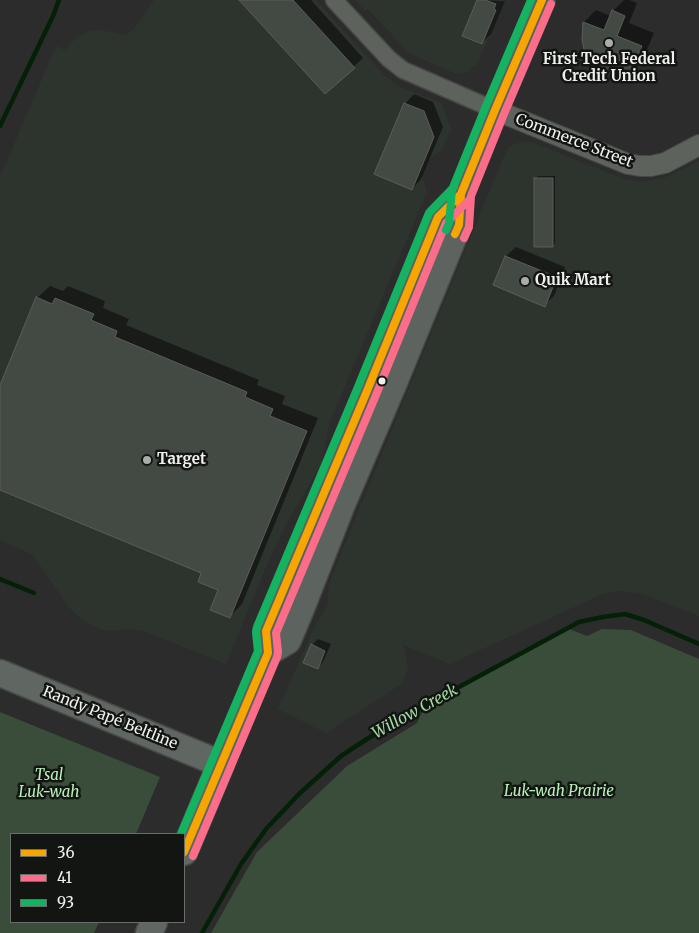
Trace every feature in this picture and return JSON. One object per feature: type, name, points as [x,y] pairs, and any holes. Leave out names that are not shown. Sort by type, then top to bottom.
[{"type":"highway","name":"Randy Papé Beltline","points":[[0,673],[221,764]]},
{"type":"highway","points":[[185,850],[221,764]]},
{"type":"main road","points":[[268,654],[288,641],[459,225],[461,194],[542,0]]},
{"type":"main road","points":[[221,764],[268,654],[266,631],[438,217],[461,194]]},
{"type":"main road","points":[[351,487],[346,471],[362,432],[362,427],[354,421]]},
{"type":"street","name":"Commerce Street","points":[[334,0],[389,59],[402,70],[628,164],[651,166],[665,163],[699,145]]},
{"type":"shaded area","points":[[154,0],[316,0],[384,75],[400,87],[442,103],[451,130],[442,150],[429,160],[422,175],[427,192],[329,424],[322,463],[287,523],[267,565],[226,664],[141,630],[102,630],[85,622],[69,608],[33,555],[0,540],[0,177],[56,46],[65,50],[79,36],[89,31],[102,30],[125,35],[134,29]]},
{"type":"shaded area","points":[[355,0],[505,0],[477,65],[472,67],[470,71],[454,73],[408,52],[368,9],[365,11]]},
{"type":"shaded area","points":[[524,141],[532,142],[622,178],[641,182],[666,177],[699,161],[699,616],[645,595],[618,591],[603,594],[450,664],[403,645],[408,668],[402,684],[326,733],[278,709],[314,628],[328,604],[329,583],[503,158],[509,147]]},
{"type":"green space","name":"Luk-wah Prairie","points":[[569,629],[587,636],[602,629],[631,630],[699,659],[699,933],[211,933],[257,852],[347,766],[417,723],[427,702]]},
{"type":"green space","name":"Tsal Luk-wah","points":[[0,712],[160,777],[136,833],[10,833],[10,923],[99,923],[94,933],[0,933]]},
{"type":"building","points":[[239,0],[293,0],[355,68],[325,94]]},
{"type":"building","points":[[477,0],[485,0],[496,4],[494,9],[496,10],[482,44],[462,36]]},
{"type":"building","name":"First Tech Federal Credit Union","points":[[612,10],[625,16],[617,36],[642,46],[630,75],[621,71],[618,78],[600,71],[599,75],[589,71],[591,64],[585,54],[582,40],[583,22],[604,30]]},
{"type":"building","points":[[404,103],[424,111],[434,137],[412,190],[374,174]]},
{"type":"building","points":[[534,178],[553,178],[553,247],[534,247]]},
{"type":"building","name":"Quik Mart","points":[[505,256],[557,277],[545,307],[493,285]]},
{"type":"building","name":"Target","points":[[36,297],[52,304],[55,298],[94,314],[91,320],[117,331],[115,337],[247,392],[245,397],[273,409],[270,416],[307,431],[230,618],[210,610],[218,590],[198,582],[201,573],[0,490],[0,385]]},
{"type":"building","points":[[311,644],[325,651],[318,669],[303,663]]},
{"type":"waterway","points":[[0,126],[59,0]]},
{"type":"waterway","points":[[0,579],[34,593]]},
{"type":"waterway","name":"Willow Creek","points":[[202,933],[241,864],[266,829],[299,794],[341,756],[387,726],[579,622],[625,614],[644,620],[699,644]]},
{"type":"transit line","name":"93","points":[[446,230],[449,223],[452,190],[531,0]]},
{"type":"transit line","name":"36","points":[[455,234],[459,225],[461,194],[542,0]]},
{"type":"transit line","name":"41","points":[[464,238],[469,227],[471,196],[551,4]]},
{"type":"transit line","name":"93","points":[[181,833],[258,651],[257,627],[429,213],[454,187]]},
{"type":"transit line","name":"36","points":[[185,850],[268,653],[266,631],[438,217],[461,194]]},
{"type":"transit line","name":"41","points":[[193,856],[277,657],[276,633],[446,223],[468,201]]},
{"type":"place","name":"First Tech Federal Credit Union","points":[[609,43]]},
{"type":"place","name":"Quik Mart","points":[[525,281]]},
{"type":"place","name":"Target","points":[[147,460]]}]
